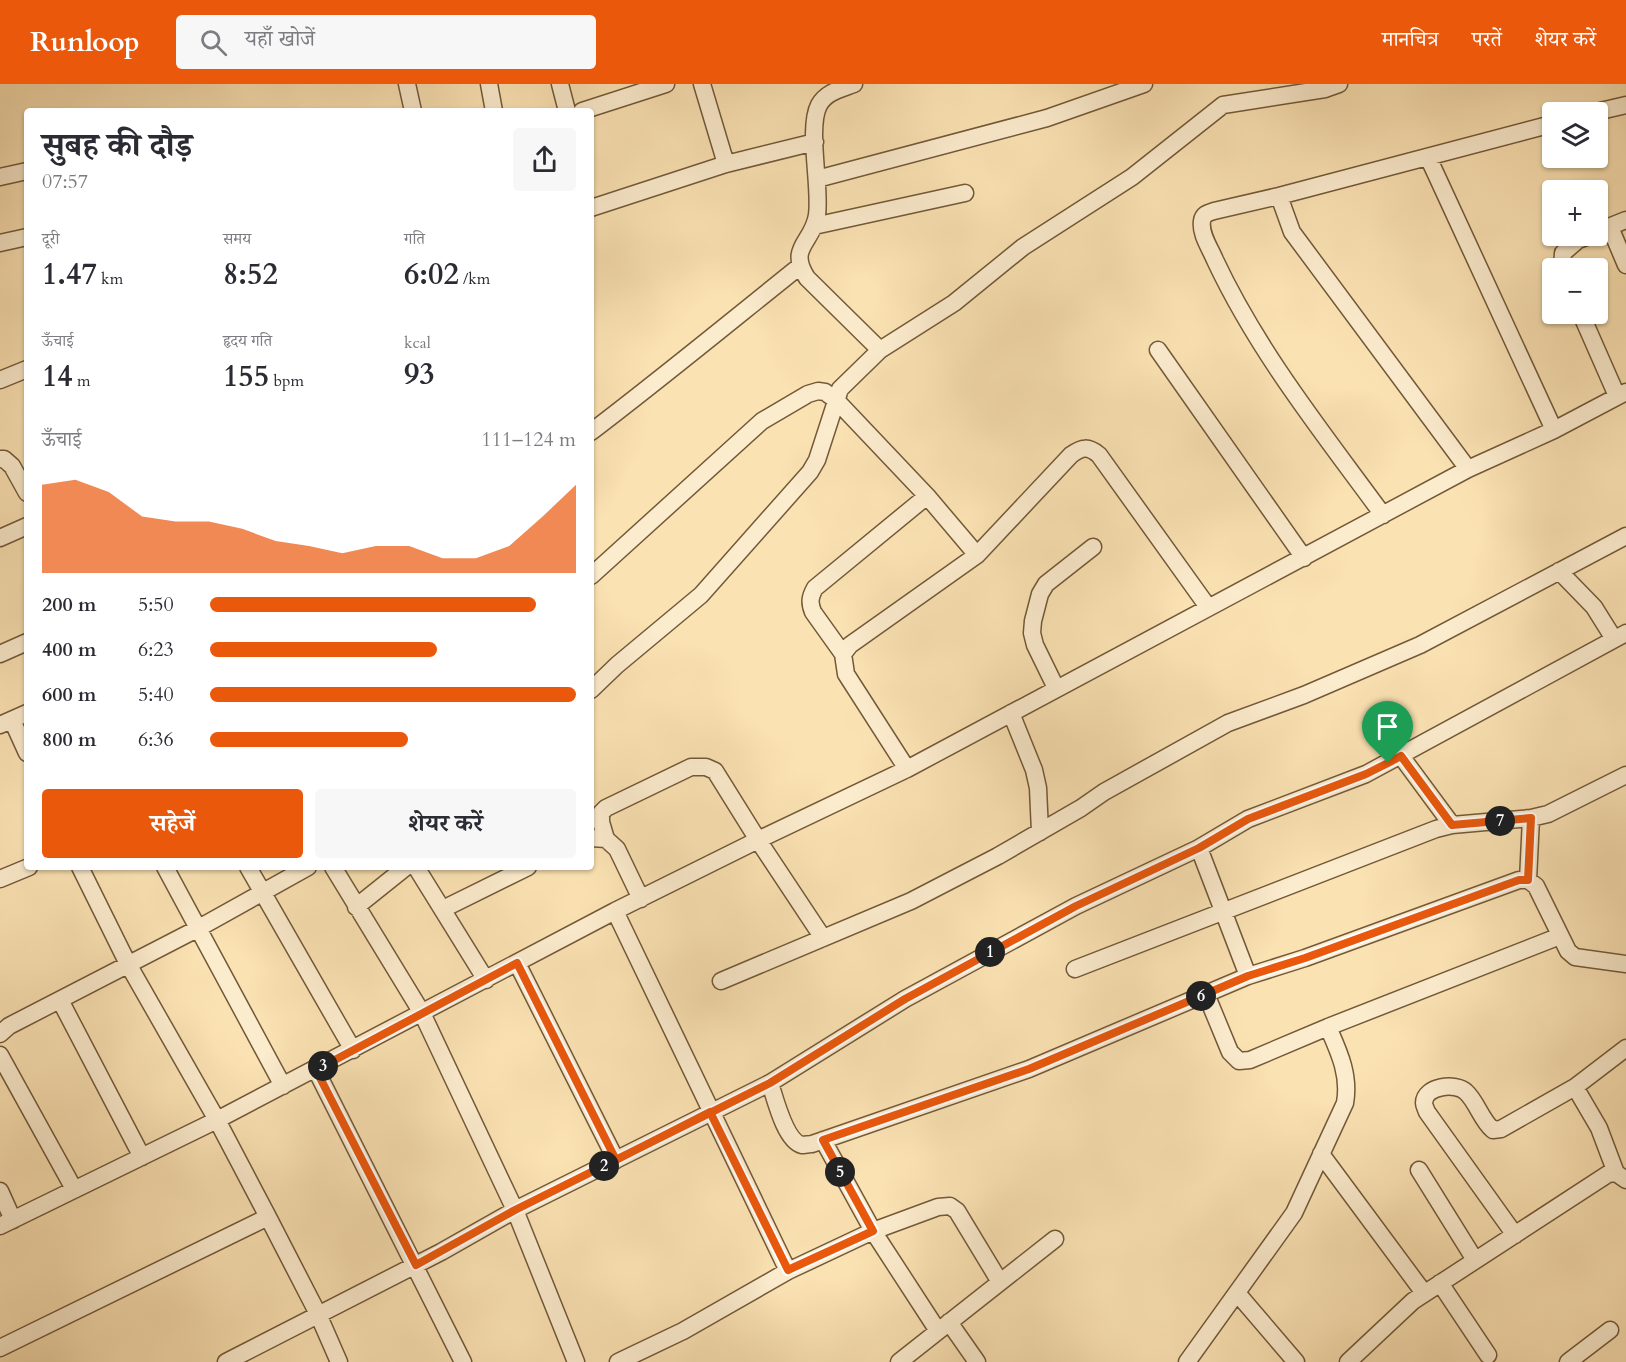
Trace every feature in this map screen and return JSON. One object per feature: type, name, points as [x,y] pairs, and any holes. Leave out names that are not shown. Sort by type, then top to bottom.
[{"type":"street","points":[[407,84],[412,108]]},
{"type":"street","points":[[489,84],[494,108]]},
{"type":"street","points":[[561,84],[566,108]]},
{"type":"street","points":[[591,108],[666,84]]},
{"type":"street","points":[[702,84],[726,164]]},
{"type":"street","points":[[854,84],[826,95],[818,106],[815,142],[817,214],[814,226],[800,252],[800,267],[807,278],[880,350]]},
{"type":"street","points":[[816,179],[1047,118],[1144,84]]},
{"type":"street","points":[[594,687],[616,665],[701,595],[810,472],[817,460],[840,389],[880,350],[954,303],[1023,247],[1132,177],[1223,105],[1296,88],[1325,89],[1339,84]]},
{"type":"street","points":[[1608,109],[1626,105]]},
{"type":"street","points":[[1383,515],[1270,360],[1224,277],[1202,231],[1202,219],[1206,213],[1542,127]]},
{"type":"street","points":[[594,207],[726,164],[815,142]]},
{"type":"street","points":[[1428,157],[1554,430]]},
{"type":"street","points":[[0,177],[24,172]]},
{"type":"street","points":[[814,226],[965,193]]},
{"type":"street","points":[[1279,196],[1292,232],[1468,469]]},
{"type":"street","points":[[1608,227],[1626,220]]},
{"type":"street","points":[[1608,236],[1626,265]]},
{"type":"street","points":[[0,243],[24,238]]},
{"type":"street","points":[[1563,258],[1563,253],[1571,246]]},
{"type":"street","points":[[594,430],[665,376],[800,267]]},
{"type":"street","points":[[0,1191],[6,1223],[316,1070],[640,898],[907,769],[1468,469],[1554,430],[1622,394],[1586,324]]},
{"type":"street","points":[[1158,350],[1304,558]]},
{"type":"street","points":[[0,380],[24,370]]},
{"type":"street","points":[[594,573],[762,421],[808,394],[818,391],[825,392],[836,400],[927,496],[977,555]]},
{"type":"street","points":[[843,654],[850,645],[977,555],[1080,448],[1090,448],[1100,454],[1208,607]]},
{"type":"street","points":[[0,459],[4,459],[12,466],[24,488]]},
{"type":"street","points":[[907,769],[846,674],[843,654],[813,612],[810,597],[815,588],[927,496]]},
{"type":"street","points":[[0,538],[24,527]]},
{"type":"street","points":[[722,981],[911,901],[998,856],[1104,792],[1228,723],[1305,695],[1420,645],[1626,536]]},
{"type":"street","points":[[1056,688],[1035,645],[1032,633],[1040,594],[1046,584],[1093,547]]},
{"type":"street","points":[[226,1362],[416,1265],[515,1210],[770,1083],[905,999],[1076,906],[1199,848],[1248,819],[1366,774],[1620,636],[1559,572]]},
{"type":"street","points":[[0,654],[24,643]]},
{"type":"street","points":[[1011,713],[1034,770],[1038,788],[1040,832]]},
{"type":"street","points":[[13,719],[24,746]]},
{"type":"street","points":[[1401,756],[1452,825]]},
{"type":"street","points":[[640,898],[617,849],[599,839],[601,813],[606,808],[691,767],[706,766],[715,771],[824,938]]},
{"type":"street","points":[[1075,969],[1436,829],[1452,825],[1531,818],[1548,814],[1626,775]]},
{"type":"street","points":[[1528,880],[1531,818]]},
{"type":"street","points":[[1199,848],[1248,976]]},
{"type":"street","points":[[0,879],[24,869]]},
{"type":"street","points":[[81,870],[128,964],[217,1120],[268,1216],[318,1314],[339,1362]]},
{"type":"street","points":[[167,870],[283,1086]]},
{"type":"street","points":[[250,870],[353,1050]]},
{"type":"street","points":[[0,1034],[9,1026],[197,929],[303,870]]},
{"type":"street","points":[[335,870],[422,1013],[515,1210],[576,1362]]},
{"type":"street","points":[[357,907],[402,870]]},
{"type":"street","points":[[418,870],[486,980]]},
{"type":"street","points":[[442,909],[522,870]]},
{"type":"street","points":[[770,1083],[787,1131],[795,1141],[802,1145],[812,1144],[1029,1069],[1248,976],[1305,958],[1519,880],[1528,880],[1536,886],[1568,951],[1575,957],[1626,964]]},
{"type":"street","points":[[615,911],[788,1270]]},
{"type":"street","points":[[1206,994],[1230,1052],[1239,1061],[1250,1060],[1328,1026],[1560,936]]},
{"type":"street","points":[[517,963],[616,1160]]},
{"type":"street","points":[[60,1000],[142,1157]]},
{"type":"street","points":[[1187,1362],[1294,1212],[1345,1103],[1346,1070],[1328,1026]]},
{"type":"street","points":[[1515,1235],[1427,1112],[1424,1102],[1428,1093],[1437,1088],[1456,1086],[1466,1092],[1493,1130],[1501,1129],[1575,1087],[1626,1048]]},
{"type":"street","points":[[0,1055],[74,1189]]},
{"type":"street","points":[[316,1070],[464,1362]]},
{"type":"street","points":[[1575,1087],[1599,1128],[1621,1177]]},
{"type":"street","points":[[823,1140],[873,1231],[943,1327],[978,1362]]},
{"type":"street","points":[[1322,1154],[1424,1293]]},
{"type":"street","points":[[1419,1170],[1475,1260]]},
{"type":"street","points":[[1348,1362],[1413,1300],[1608,1174],[1621,1177]]},
{"type":"street","points":[[618,1362],[683,1331],[788,1270],[873,1231],[938,1207],[950,1206],[957,1211],[1000,1282]]},
{"type":"street","points":[[0,1348],[268,1216]]},
{"type":"street","points":[[909,1359],[943,1327],[1055,1239]]},
{"type":"street","points":[[1440,1283],[1488,1355]]},
{"type":"street","points":[[1237,1293],[1296,1362]]},
{"type":"street","points":[[1568,1362],[1610,1330]]},
{"type":"route","points":[[1388,763],[1366,774],[1248,819],[1199,848],[1076,906],[905,999],[770,1083],[710,1112],[616,1160],[515,1210],[416,1265],[316,1070],[517,963],[616,1160],[663,1136],[710,1112],[788,1270],[873,1231],[823,1140],[1029,1069],[1248,976],[1305,958],[1519,880],[1528,880],[1531,818],[1452,825],[1401,756],[1388,763]]}]
